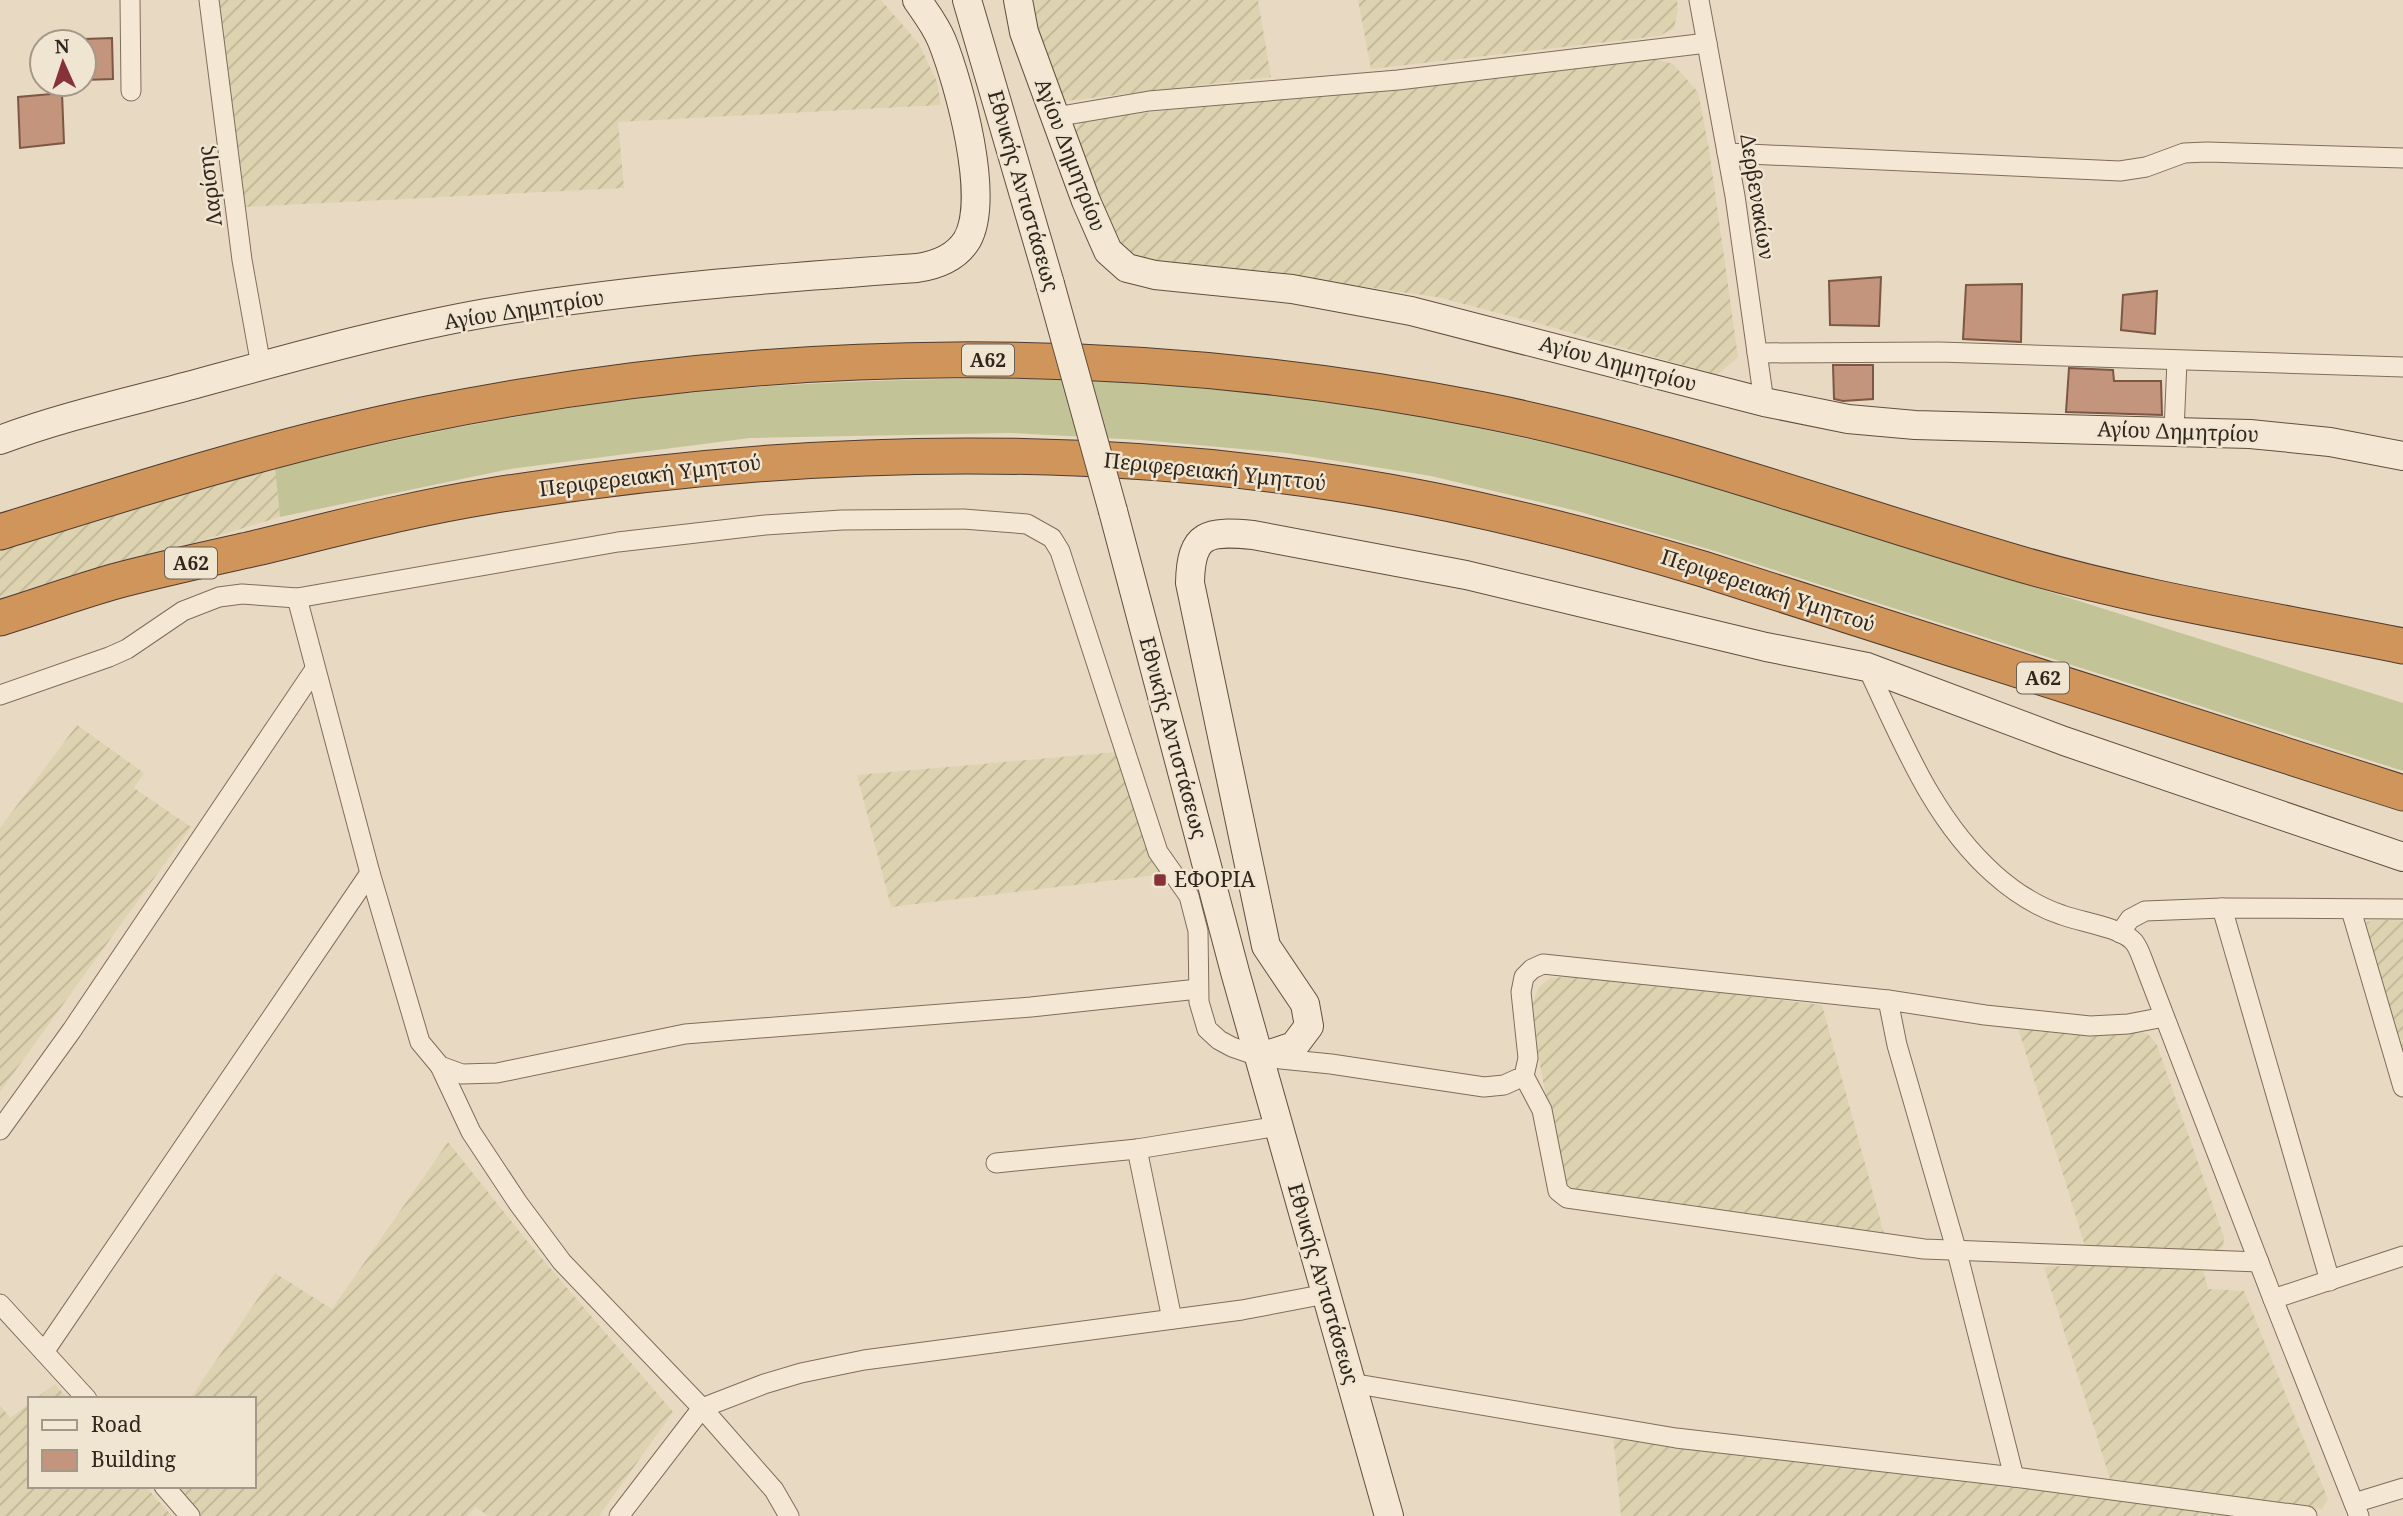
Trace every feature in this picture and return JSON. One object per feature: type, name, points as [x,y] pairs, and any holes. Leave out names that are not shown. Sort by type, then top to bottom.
[{"type":"highway","name":"Α62","points":[[0,532],[266,453],[422,415],[514,398],[642,379],[777,366],[1034,360],[1197,370],[1326,382],[1487,411],[1671,456],[2018,564],[2089,582],[2403,646]]},
{"type":"highway","name":"Περιφερειακή Υμηττού","points":[[0,618],[116,581],[375,519],[485,497],[596,480],[799,460],[891,456],[983,456],[1166,464],[1347,485],[1438,501],[1616,543],[2403,793]]},
{"type":"highway","points":[[0,519],[111,498]]},
{"type":"highway","points":[[0,640],[122,599],[266,545]]},
{"type":"street","points":[[130,0],[131,91]]},
{"type":"street","name":"Λαρίσης","points":[[209,0],[242,260],[261,366]]},
{"type":"street","name":"Αγίου Δημητρίου","points":[[0,440],[261,366],[399,331],[505,310],[687,287],[917,268],[942,262],[958,251],[971,232],[976,200],[974,177],[968,133],[947,56],[937,30],[917,0]]},
{"type":"street","name":"Εθνικής Αντιστάσεως","points":[[967,0],[1050,284],[1235,972],[1389,1516]]},
{"type":"street","name":"Αγίου Δημητρίου","points":[[1018,0],[1024,32],[1101,237],[1108,251],[1126,268],[1155,275],[1292,289],[1411,311],[1764,402],[1848,419],[1895,424],[2250,434],[2308,439],[2403,456]]},
{"type":"street","name":"Δερβενακίων","points":[[1699,0],[1727,153],[1764,402]]},
{"type":"street","points":[[1055,117],[1149,101],[1398,80],[1707,43]]},
{"type":"street","points":[[1727,153],[2120,171],[2146,167],[2184,153],[2403,158]]},
{"type":"street","points":[[1757,353],[1939,352],[2403,367]]},
{"type":"street","points":[[2174,431],[2177,361]]},
{"type":"street","points":[[0,695],[127,649],[183,611],[210,599],[242,594],[297,598],[540,554],[693,531],[842,520],[963,519],[1027,524],[1052,538],[1060,551],[1158,852],[1189,896],[1198,931],[1198,989],[1201,1014],[1207,1029],[1232,1047],[1261,1057],[1331,1063],[1484,1087],[1504,1085],[1524,1076]]},
{"type":"street","points":[[1261,1057],[1294,1046],[1308,1026],[1305,1004],[1266,946],[1190,583],[1196,545],[1208,536],[1227,533],[1254,536],[1466,575],[1753,643],[1867,667],[2064,741],[2403,857]]},
{"type":"street","points":[[297,598],[370,873],[420,1042],[440,1066],[471,1132],[518,1203],[562,1262],[702,1408],[774,1490],[789,1516]]},
{"type":"street","points":[[1867,667],[1926,790],[1966,846],[1994,875],[2023,896],[2059,914],[2120,933],[2133,940],[2357,1510],[2403,1488]]},
{"type":"street","points":[[0,1129],[79,1018],[315,669]]},
{"type":"street","points":[[44,1352],[370,873]]},
{"type":"street","points":[[2120,933],[2130,919],[2145,911],[2222,908],[2403,909]]},
{"type":"street","points":[[2222,908],[2330,1281]]},
{"type":"street","points":[[2351,910],[2403,1087]]},
{"type":"street","points":[[2164,1017],[2128,1024],[2090,1026],[1985,1016],[1888,1000],[1543,964],[1524,977],[1521,992],[1528,1058],[1524,1076],[1542,1110],[1558,1191],[1567,1198],[1957,1252],[2259,1262]]},
{"type":"street","points":[[440,1066],[462,1074],[496,1073],[685,1034],[1031,1007],[1198,989]]},
{"type":"street","points":[[1888,1000],[1897,1045],[1957,1252],[2014,1477]]},
{"type":"street","points":[[996,1163],[1136,1149],[1279,1126]]},
{"type":"street","points":[[1136,1149],[1172,1319]]},
{"type":"street","points":[[2273,1299],[2403,1256]]},
{"type":"street","points":[[619,1516],[702,1408],[776,1380],[864,1360],[1283,1304],[1326,1294]]},
{"type":"street","points":[[0,1304],[85,1397]]},
{"type":"street","points":[[1351,1383],[1676,1438],[2014,1477],[2307,1516]]},
{"type":"street","points":[[166,1488],[190,1516]]},
{"type":"shaded area","points":[[216,0],[881,0],[919,44],[937,82],[941,105],[618,122],[624,188],[245,207]]},
{"type":"shaded area","points":[[1033,0],[1258,0],[1271,77],[1057,102],[1029,23]]},
{"type":"shaded area","points":[[1358,0],[1677,0],[1678,10],[1674,28],[1659,36],[1371,69]]},
{"type":"shaded area","points":[[1649,57],[1673,64],[1698,92],[1709,149],[1738,357],[1717,375],[1437,297],[1127,257],[1116,249],[1074,135],[1080,123],[1108,117]]},
{"type":"shaded area","points":[[275,468],[280,517],[0,601],[0,549]]},
{"type":"shaded area","points":[[77,725],[144,773],[134,788],[191,827],[0,1092],[0,828]]},
{"type":"shaded area","points":[[1117,752],[1165,874],[891,907],[857,775]]},
{"type":"shaded area","points":[[2403,920],[2403,1066],[2365,929],[2367,922]]},
{"type":"shaded area","points":[[1591,977],[1822,1005],[1885,1237],[1572,1190],[1563,1180],[1558,1162],[1532,1021],[1532,1005],[1539,987],[1550,978]]},
{"type":"shaded area","points":[[2018,1028],[2138,1029],[2150,1036],[2157,1045],[2224,1237],[2223,1246],[2217,1252],[2085,1246]]},
{"type":"shaded area","points":[[448,1142],[527,1241],[673,1412],[599,1516],[489,1516],[475,1507],[468,1516],[199,1516],[174,1488],[256,1488],[256,1397],[191,1397],[275,1273],[332,1309]]},
{"type":"shaded area","points":[[2099,1264],[2203,1270],[2208,1289],[2244,1291],[2328,1499],[2322,1509],[2110,1479],[2044,1267]]},
{"type":"shaded area","points":[[55,1384],[66,1397],[38,1397]]},
{"type":"shaded area","points":[[28,1404],[28,1488],[147,1488],[172,1516],[0,1516],[0,1405],[10,1418]]},
{"type":"shaded area","points":[[1613,1436],[1918,1473],[2239,1516],[1621,1516]]},
{"type":"green space","points":[[1002,378],[1144,383],[1272,395],[1424,416],[1592,453],[1729,491],[2403,703],[2403,771],[1715,551],[1577,511],[1431,476],[1287,453],[1141,440],[1011,433],[750,438],[510,469],[280,517],[275,468],[483,423],[609,402],[707,391],[854,382]]},
{"type":"building","points":[[98,38],[112,38],[113,79],[98,80]]},
{"type":"building","points":[[18,97],[62,98],[64,143],[20,148]]},
{"type":"building","points":[[1881,277],[1879,326],[1830,325],[1829,281]]},
{"type":"building","points":[[2022,284],[2021,342],[1963,339],[1966,285]]},
{"type":"building","points":[[2157,291],[2155,334],[2121,330],[2123,295]]},
{"type":"building","points":[[1833,365],[1873,365],[1873,399],[1834,399]]},
{"type":"building","points":[[2069,368],[2113,370],[2114,381],[2161,381],[2162,415],[2066,412]]},
{"type":"place","name":"ΕΦΟΡΙΑ","points":[[1160,880]]}]
